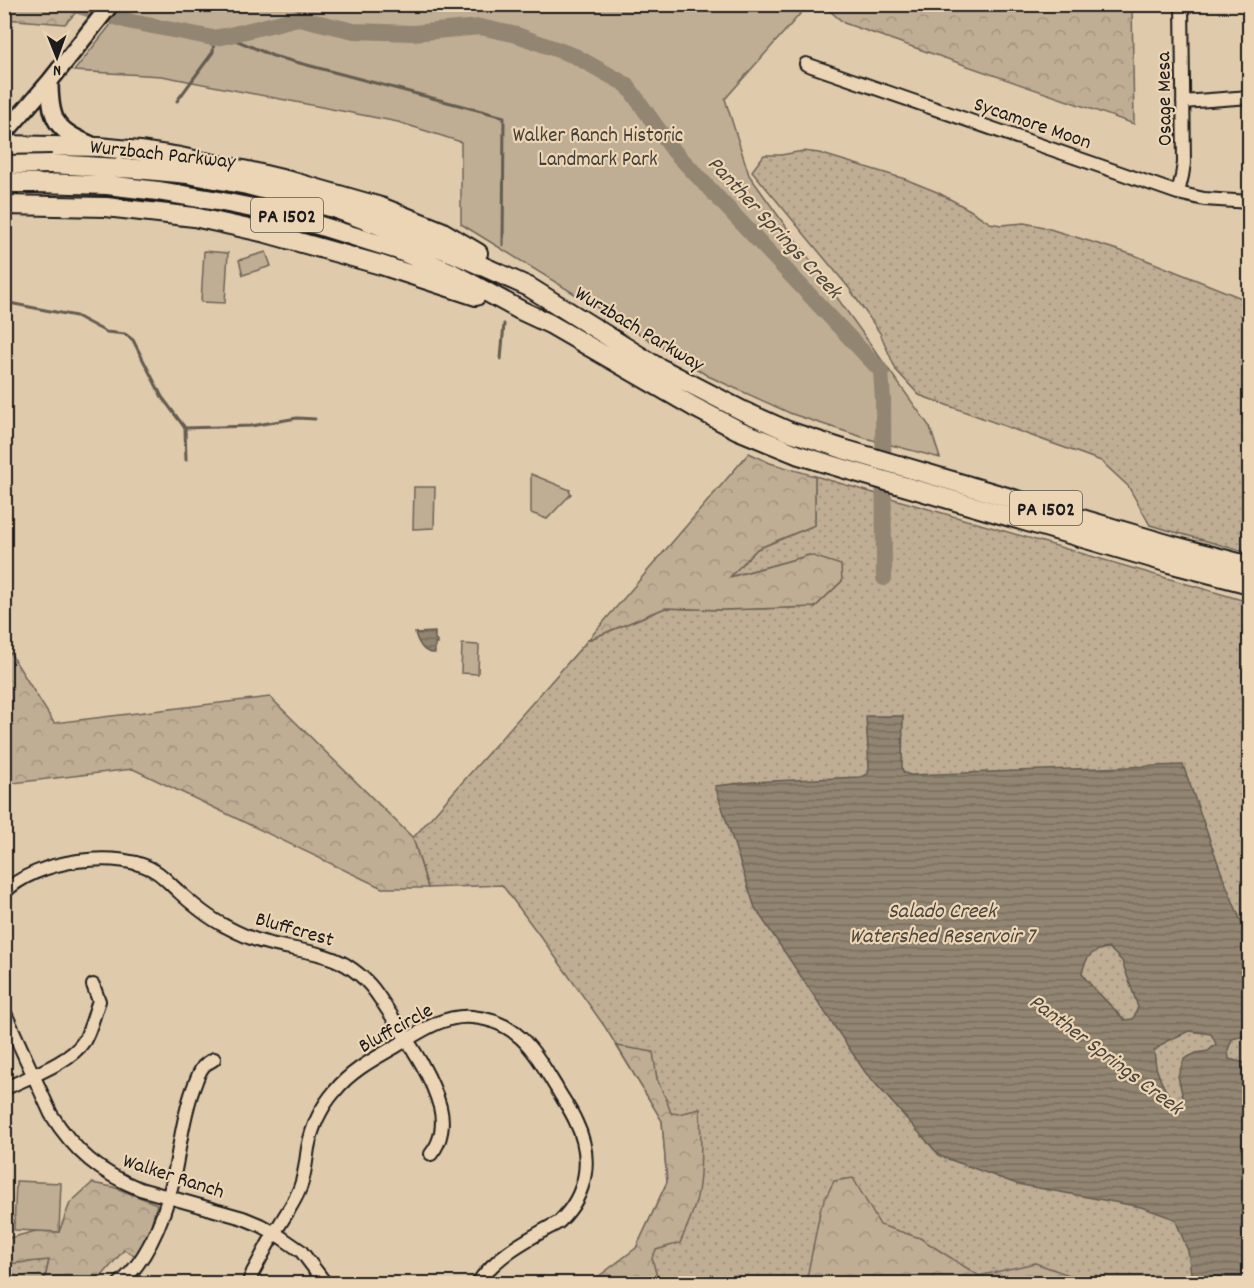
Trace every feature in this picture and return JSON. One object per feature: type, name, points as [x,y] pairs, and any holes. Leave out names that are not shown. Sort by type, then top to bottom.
[{"type":"highway","points":[[4,145],[99,147],[140,151],[290,180],[381,207],[441,231],[489,259],[529,287]]},
{"type":"highway","points":[[44,145],[27,152],[19,161],[8,183],[11,195],[9,204],[106,207],[194,217],[266,233],[381,265],[520,310]]},
{"type":"highway","name":"Wurzbach Parkway","points":[[4,165],[52,164],[188,174],[247,185],[334,208],[453,253],[529,287],[654,365],[743,411],[788,431],[1163,543],[1250,566]]},
{"type":"highway","name":"Wurzbach Parkway","points":[[4,183],[106,185],[158,191],[282,214],[398,250],[450,272],[550,324],[675,397],[738,430],[799,455],[1169,563],[1250,584]]},
{"type":"main road","points":[[4,134],[50,81],[111,4]]},
{"type":"main road","points":[[50,81],[52,115],[59,126],[73,138],[99,147]]},
{"type":"main road","points":[[4,117],[33,101]]},
{"type":"street","name":"Osage Mesa","points":[[1178,193],[1184,163],[1182,4]]},
{"type":"street","name":"Sycamore Moon","points":[[806,64],[1178,193],[1204,199],[1250,202]]},
{"type":"street","points":[[1183,102],[1250,96]]},
{"type":"street","name":"Bluffcrest","points":[[4,893],[24,878],[70,861],[86,859],[127,861],[157,872],[196,908],[226,926],[265,943],[327,956],[345,964],[376,992],[432,1084],[440,1107],[441,1136],[431,1154]]},
{"type":"street","points":[[4,1089],[58,1063],[73,1053],[84,1040],[99,1001],[93,985]]},
{"type":"street","name":"Walker Ranch","points":[[4,1011],[51,1114],[82,1155],[124,1183],[243,1218],[275,1233],[301,1251],[326,1284]]},
{"type":"street","name":"Bluffcircle","points":[[248,1284],[301,1186],[311,1133],[327,1100],[353,1073],[407,1040],[440,1022],[473,1017],[499,1023],[516,1033],[531,1047],[576,1121],[583,1138],[586,1157],[582,1190],[569,1211],[559,1222],[503,1255],[490,1266],[477,1284]]},
{"type":"street","points":[[119,1284],[133,1270],[151,1242],[169,1197],[188,1103],[203,1066],[214,1059]]},
{"type":"green space","name":"Walker Ranch Historic Landmark Park","points":[[127,4],[808,5],[725,99],[749,175],[930,427],[940,458],[865,438],[792,414],[708,376],[461,224],[461,142],[398,122],[162,76],[74,71]]},
{"type":"green space","points":[[4,5],[83,5],[65,24],[5,19]]},
{"type":"green space","points":[[823,5],[1132,5],[1134,124],[844,23]]},
{"type":"green space","points":[[803,151],[819,153],[905,179],[937,192],[990,223],[1001,225],[1024,223],[1040,226],[1134,255],[1249,301],[1249,553],[1150,525],[1128,486],[1101,461],[919,395],[896,370],[880,333],[849,288],[752,171],[764,155]]},
{"type":"green space","points":[[204,251],[228,253],[225,303],[201,302]]},
{"type":"green space","points":[[266,252],[271,266],[243,275],[239,260]]},
{"type":"green space","points":[[749,453],[770,463],[815,476],[815,525],[757,549],[730,577],[810,555],[841,565],[842,581],[815,607],[722,610],[665,608],[588,640]]},
{"type":"green space","points":[[531,474],[570,490],[571,494],[547,519],[531,513]]},
{"type":"green space","points":[[815,476],[1249,602],[1249,1063],[1246,1063],[1250,1068],[1249,1283],[620,1283],[667,1182],[662,1120],[605,1027],[502,885],[428,888],[413,838],[588,640],[665,608],[722,610],[815,607],[842,581],[810,555],[729,577],[757,549],[815,525]]},
{"type":"green space","points":[[414,487],[435,487],[434,528],[413,529]]},
{"type":"green space","points":[[462,644],[479,645],[478,674],[461,673]]},
{"type":"green space","points":[[5,645],[54,723],[270,697],[413,838],[428,888],[382,888],[133,769],[5,784]]},
{"type":"green space","points":[[617,1046],[653,1052],[657,1079],[671,1113],[679,1114],[700,1109],[701,1166],[696,1200],[680,1243],[656,1250],[652,1258],[657,1277],[654,1283],[590,1283],[636,1248],[667,1182],[662,1121]]},
{"type":"green space","points":[[853,1178],[880,1225],[920,1238],[979,1276],[1035,1263],[1087,1283],[806,1283],[821,1207],[834,1181]]},
{"type":"green space","points":[[16,1181],[61,1183],[59,1232],[14,1230]]},
{"type":"green space","points":[[92,1183],[113,1187],[157,1204],[148,1236],[136,1256],[124,1250],[96,1283],[44,1283],[49,1260],[5,1264],[5,1239],[36,1231],[59,1232],[70,1203]]},
{"type":"green space","points":[[49,1260],[44,1283],[5,1284],[5,1264]]},
{"type":"water","points":[[435,632],[438,644],[435,644],[435,653],[427,652],[415,633]]},
{"type":"water","name":"Salado Creek Watershed Reservoir 7","points":[[866,716],[903,716],[902,767],[903,772],[910,775],[1183,765],[1223,877],[1249,941],[1249,1036],[1232,1039],[1228,1050],[1229,1059],[1245,1063],[1249,1068],[1249,1283],[1194,1283],[1188,1251],[1175,1219],[1141,1207],[1017,1184],[940,1156],[865,1072],[755,908],[715,786],[860,777],[868,774]],"holes":[[[1109,948],[1122,961],[1138,1007],[1133,1019],[1124,1020],[1082,974],[1085,963],[1093,953]],[[1189,1031],[1211,1034],[1216,1044],[1208,1051],[1196,1053],[1184,1059],[1178,1076],[1183,1098],[1180,1106],[1169,1096],[1158,1075],[1154,1051],[1167,1041]]]},
{"type":"waterway","name":"Panther Springs Creek","points":[[72,4],[132,22],[213,38],[298,18],[354,31],[413,33],[480,27],[517,35],[575,56],[627,85],[673,150],[881,371],[884,578]]},
{"type":"waterway","points":[[226,36],[273,56],[504,117],[503,245]]},
{"type":"waterway","points":[[177,101],[213,52],[214,38]]},
{"type":"waterway","points":[[4,302],[76,316],[106,332],[125,334],[133,340],[162,397],[185,428],[251,426],[297,418],[315,419]]},
{"type":"waterway","points":[[501,359],[504,324]]},
{"type":"waterway","points":[[185,428],[186,460]]}]
